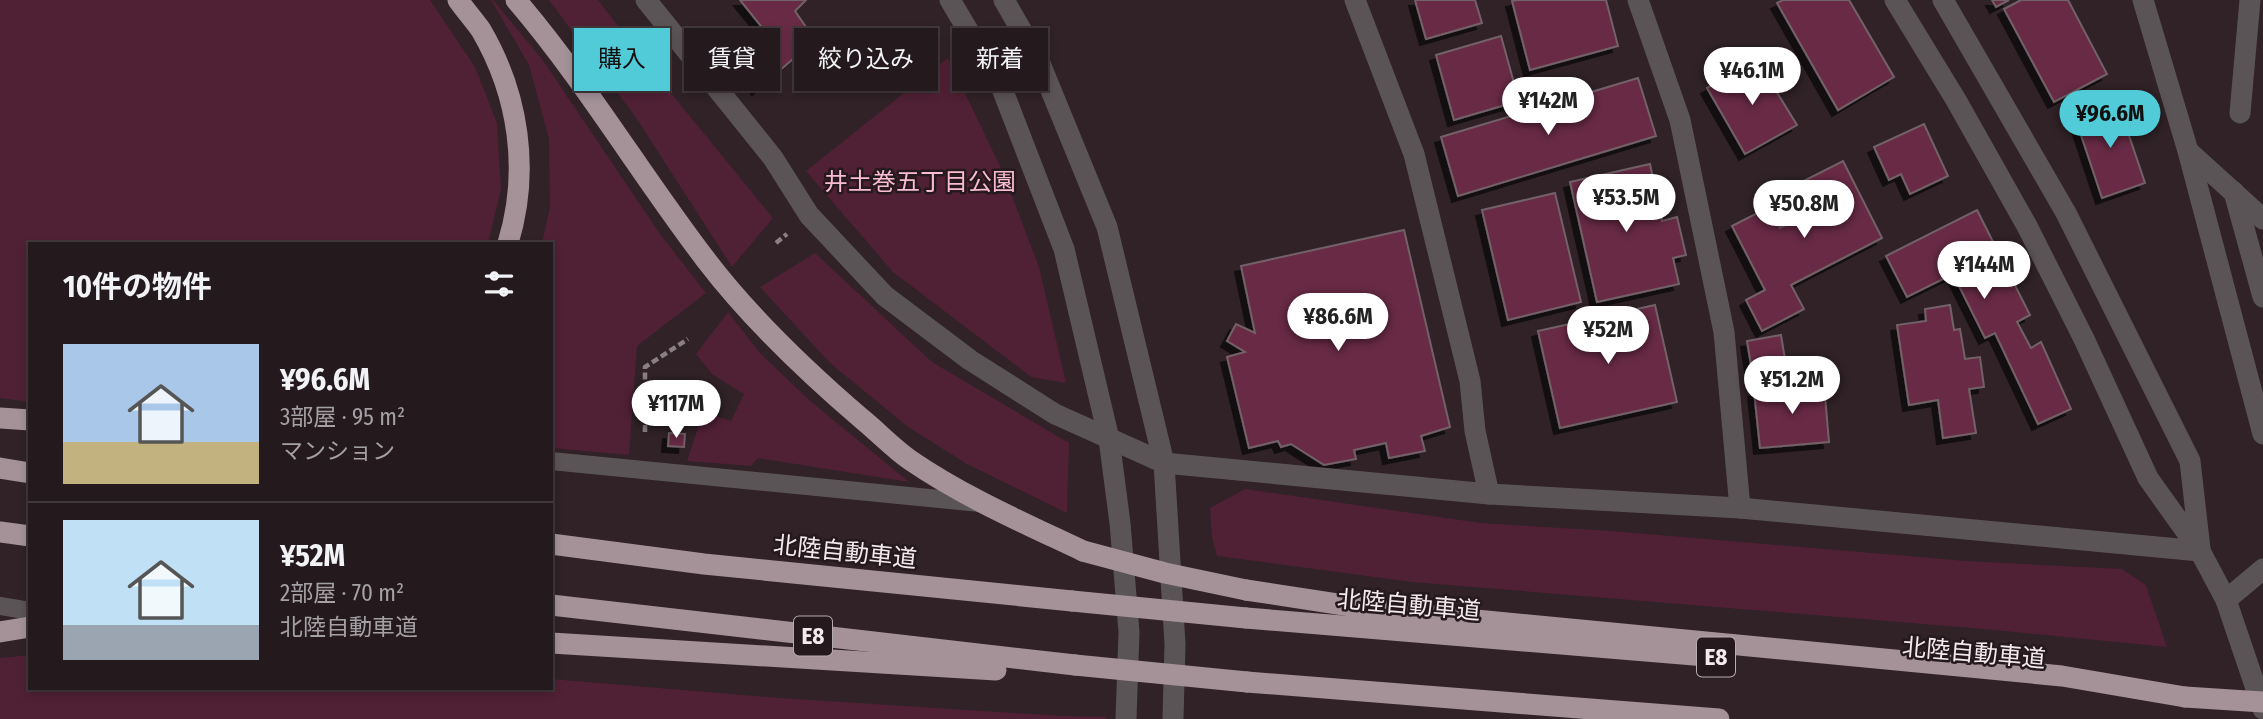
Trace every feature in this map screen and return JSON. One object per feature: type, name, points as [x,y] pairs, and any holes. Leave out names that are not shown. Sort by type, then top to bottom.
[{"type":"highway","points":[[458,0],[480,29],[499,67],[515,114],[521,163],[516,216],[509,242]]},
{"type":"highway","points":[[516,0],[588,93],[707,262],[774,337],[844,404],[909,459],[982,504],[1083,551],[1165,573],[1246,590],[1383,611],[2062,676],[2185,697]]},
{"type":"highway","points":[[0,418],[28,420]]},
{"type":"highway","points":[[0,468],[28,473]]},
{"type":"highway","points":[[0,532],[28,536]]},
{"type":"highway","name":"北陸自動車道","points":[[553,544],[704,564],[1246,618],[2263,702]]},
{"type":"highway","name":"E8","points":[[553,605],[1075,670],[1719,719]]},
{"type":"highway","points":[[0,632],[28,626]]},
{"type":"highway","points":[[553,643],[1075,670]]},
{"type":"street","points":[[646,0],[773,158],[809,215],[885,296],[970,360],[1055,414],[1164,463],[1489,494],[1740,508],[2200,551]]},
{"type":"street","points":[[950,0],[1001,86],[1063,249],[1109,439],[1120,523],[1129,632],[1126,719]]},
{"type":"street","points":[[1004,0],[1039,61],[1107,227],[1164,463],[1175,644],[1173,719]]},
{"type":"street","points":[[1356,0],[1414,154],[1470,381],[1475,431],[1489,494]]},
{"type":"street","points":[[1638,0],[1680,120],[1724,332],[1740,508]]},
{"type":"street","points":[[1895,0],[2028,226],[2148,478],[2200,551],[2226,600],[2263,709]]},
{"type":"street","points":[[1943,0],[2066,213],[2190,461],[2200,551]]},
{"type":"street","points":[[2143,0],[2188,151],[2263,434]]},
{"type":"street","points":[[2240,113],[2250,0]]},
{"type":"street","points":[[2188,151],[2263,219]]},
{"type":"street","points":[[2234,192],[2263,297]]},
{"type":"street","points":[[2226,600],[2263,569]]},
{"type":"lane","points":[[553,461],[982,504]]},
{"type":"lane","points":[[0,606],[28,611]]},
{"type":"path","points":[[645,432],[645,367],[688,339]]},
{"type":"green space","points":[[0,0],[430,0],[475,67],[497,123],[501,190],[488,242],[28,242],[28,402],[0,398]]},
{"type":"green space","points":[[491,0],[542,59],[660,234],[706,293],[637,346],[629,455],[553,448],[553,242],[542,242],[550,207],[549,139],[529,65]]},
{"type":"green space","points":[[549,0],[598,0],[620,28],[574,28],[574,34]]},
{"type":"green space","name":"井土巻五丁目公園","points":[[948,58],[952,66],[952,91],[964,91],[1002,170],[1039,267],[1066,383],[1031,377],[893,272],[806,171],[907,91],[938,91],[938,66]]},
{"type":"green space","points":[[616,91],[669,91],[773,218],[732,267]]},
{"type":"green space","points":[[815,253],[932,362],[1069,443],[1067,513],[967,464],[908,427],[830,363],[760,287]]},
{"type":"green space","points":[[728,312],[759,352],[809,400],[909,482],[758,458],[751,466],[687,461],[703,412],[731,421],[744,394],[713,375],[696,354]]},
{"type":"green space","points":[[1245,489],[1481,523],[1612,531],[1966,561],[2122,569],[2146,585],[2167,647],[1984,629],[1412,582],[1217,556],[1212,537],[1210,508]]},
{"type":"green space","points":[[28,655],[28,690],[553,690],[553,679],[780,698],[1107,717],[0,719],[0,658]]},
{"type":"building","points":[[740,0],[806,0],[795,11],[807,28],[794,28],[794,58],[780,70],[780,28],[759,28],[761,26]]},
{"type":"building","points":[[1415,0],[1475,0],[1482,23],[1426,39]]},
{"type":"building","points":[[1606,0],[1618,46],[1530,70],[1512,1]]},
{"type":"building","points":[[1783,0],[1849,0],[1894,77],[1838,110],[1777,3]]},
{"type":"building","points":[[1992,0],[2009,0],[1996,7]]},
{"type":"building","points":[[2021,0],[2068,0],[2107,74],[2054,102],[2004,9]]},
{"type":"building","points":[[1501,36],[1519,101],[1454,120],[1436,55]]},
{"type":"building","points":[[1757,60],[1797,125],[1745,154],[1707,88]]},
{"type":"building","points":[[1638,78],[1656,136],[1458,196],[1441,137]]},
{"type":"building","points":[[2118,103],[2145,183],[2102,198],[2075,117]]},
{"type":"building","points":[[1924,124],[1948,176],[1910,194],[1901,174],[1889,180],[1874,147]]},
{"type":"building","points":[[1843,161],[1882,238],[1791,285],[1804,309],[1762,331],[1746,300],[1765,290],[1732,226],[1769,207],[1780,228],[1796,220],[1782,192]]},
{"type":"building","points":[[1650,164],[1662,221],[1677,217],[1686,255],[1673,258],[1679,284],[1597,302],[1570,182]]},
{"type":"building","points":[[1555,193],[1581,302],[1508,320],[1482,210]]},
{"type":"building","points":[[1977,210],[2030,315],[2017,322],[2031,348],[2041,342],[2071,409],[2038,424],[1995,333],[1985,338],[1953,274],[1907,297],[1886,256]]},
{"type":"building","points":[[1404,230],[1450,427],[1421,436],[1425,451],[1389,458],[1386,443],[1354,450],[1356,459],[1324,465],[1291,444],[1281,447],[1278,441],[1249,448],[1227,357],[1245,352],[1227,341],[1236,324],[1255,333],[1241,266]]},
{"type":"building","points":[[1655,305],[1677,402],[1560,428],[1538,331]]},
{"type":"building","points":[[1950,305],[1954,330],[1960,329],[1965,359],[1980,357],[1984,387],[1969,389],[1976,433],[1943,438],[1938,400],[1909,405],[1897,325],[1926,321],[1925,309]]},
{"type":"building","points":[[1781,335],[1788,378],[1754,383],[1747,341]]},
{"type":"building","points":[[1824,384],[1829,442],[1760,448],[1754,391]]},
{"type":"building","points":[[669,433],[685,434],[684,447],[668,446]]}]
